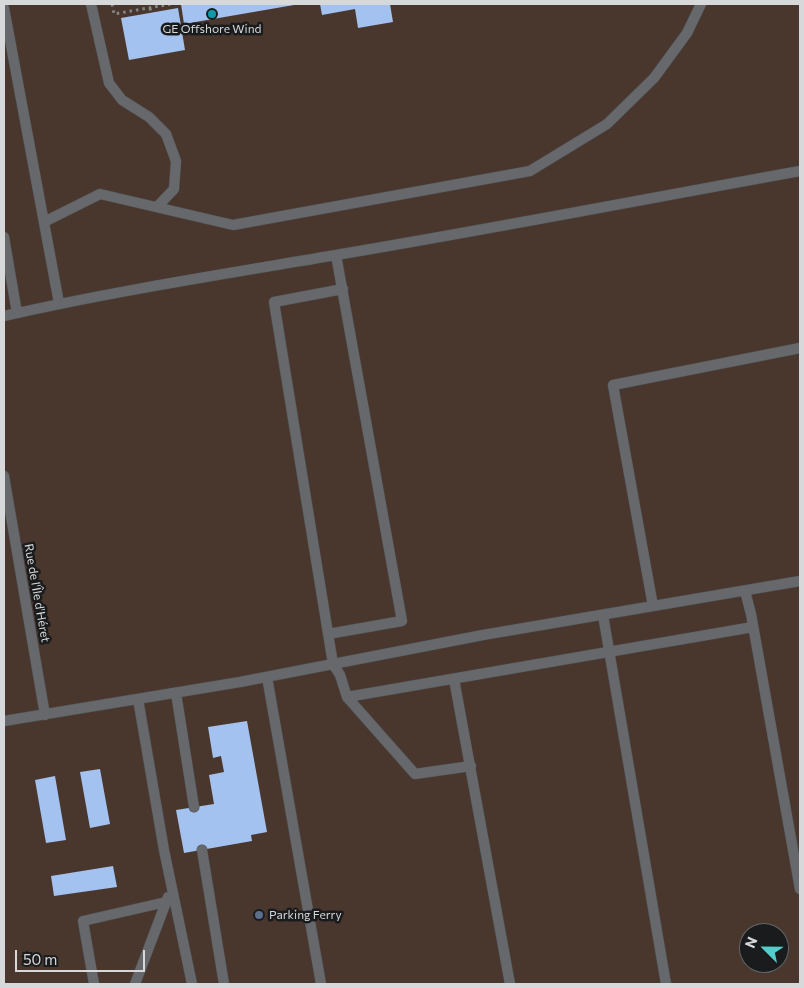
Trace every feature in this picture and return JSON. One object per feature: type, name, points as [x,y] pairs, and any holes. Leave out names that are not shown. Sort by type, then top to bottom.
[{"type":"lane","points":[[91,4],[109,82],[122,100],[149,117],[166,134],[176,161],[174,189],[157,208]]},
{"type":"lane","points":[[44,222],[100,194],[233,225],[530,171],[607,124],[654,78],[687,33],[701,4]]},
{"type":"lane","points":[[4,8],[59,303]]},
{"type":"lane","points":[[4,316],[59,303],[800,171]]},
{"type":"lane","points":[[4,238],[17,313]]},
{"type":"lane","points":[[328,634],[402,620],[336,255]]},
{"type":"lane","points":[[343,289],[274,302],[333,664],[340,675],[347,697],[415,774],[471,766]]},
{"type":"lane","points":[[653,606],[613,385],[800,348]]},
{"type":"lane","name":"Rue de l'Île d'Héret","points":[[4,476],[45,714]]},
{"type":"lane","points":[[4,721],[267,677],[483,635],[800,581]]},
{"type":"lane","points":[[745,591],[800,888]]},
{"type":"lane","points":[[603,615],[666,984]]},
{"type":"lane","points":[[347,697],[753,627]]},
{"type":"lane","points":[[267,677],[321,984]]},
{"type":"lane","points":[[454,679],[510,984]]},
{"type":"lane","points":[[176,693],[194,807]]},
{"type":"lane","points":[[138,699],[172,887],[192,984]]},
{"type":"lane","points":[[202,850],[224,984]]},
{"type":"lane","points":[[136,984],[172,887]]},
{"type":"lane","points":[[94,984],[83,921],[166,902]]},
{"type":"path","points":[[112,4],[114,14],[171,4]]},
{"type":"path","points":[[150,8],[151,13]]},
{"type":"shaded area","points":[[4,4],[800,4],[800,984],[4,984]]},
{"type":"building","name":"GE Offshore Wind","points":[[181,4],[294,4],[294,5],[184,24]]},
{"type":"building","points":[[320,4],[390,4],[393,22],[358,28],[355,9],[322,15]]},
{"type":"building","points":[[178,8],[185,50],[129,60],[121,18]]},
{"type":"building","points":[[247,721],[267,832],[251,835],[252,841],[184,853],[176,810],[214,804],[209,775],[224,772],[221,756],[213,758],[208,727]]},
{"type":"building","points":[[100,769],[110,824],[90,828],[80,772]]},
{"type":"building","points":[[55,776],[66,840],[46,843],[35,780]]},
{"type":"building","points":[[113,866],[117,887],[54,896],[51,876]]},
{"type":"place","name":"GE Offshore Wind","points":[[212,14]]},
{"type":"place","name":"Parking Ferry","points":[[259,915]]}]
